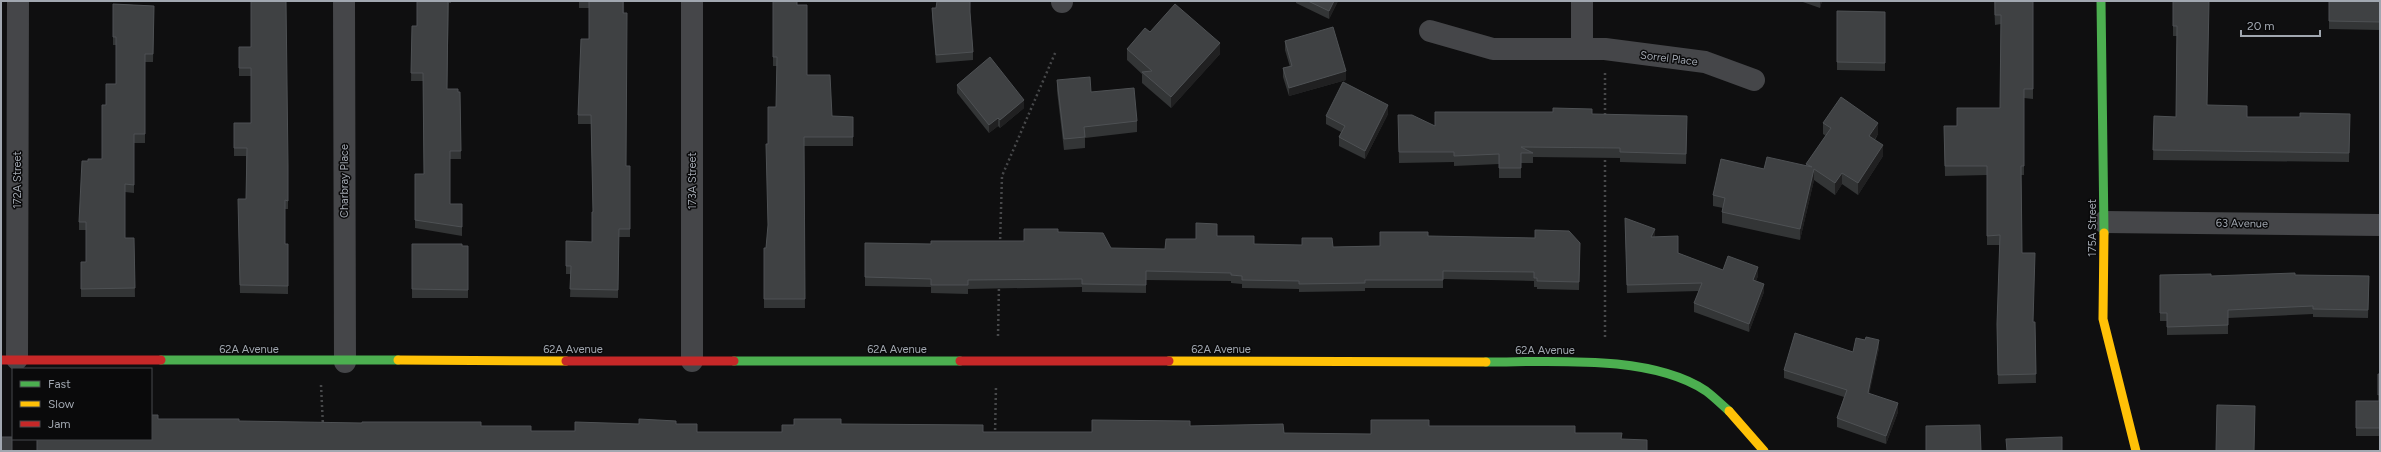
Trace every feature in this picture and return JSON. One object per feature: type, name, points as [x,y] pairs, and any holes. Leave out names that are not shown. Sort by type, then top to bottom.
[{"type":"street","name":"172A Street","points":[[9,360],[18,1]]},
{"type":"street","name":"Charbray Place","points":[[344,1],[344,362]]},
{"type":"street","name":"173A Street","points":[[692,1],[692,361]]},
{"type":"street","points":[[1582,1],[1582,49]]},
{"type":"street","name":"175A Street","points":[[2101,1],[2104,222],[2103,319],[2136,451]]},
{"type":"street","name":"Sorrel Place","points":[[1430,31],[1493,49],[1605,49],[1705,62],[1754,80]]},
{"type":"street","name":"63 Avenue","points":[[2104,222],[2380,225]]},
{"type":"street","name":"62A Avenue","points":[[9,360],[344,362],[1608,362],[1668,375],[1704,390],[1732,415],[1764,451]]},
{"type":"path","points":[[1000,247],[1002,176],[1056,51]]},
{"type":"path","points":[[1605,73],[1605,119]]},
{"type":"path","points":[[1605,150],[1605,337]]},
{"type":"path","points":[[998,337],[1000,278]]},
{"type":"path","points":[[321,385],[323,429]]},
{"type":"path","points":[[996,386],[996,437]]},
{"type":"building","points":[[251,1],[286,1],[288,201],[285,200],[285,244],[288,244],[288,286],[240,285],[238,199],[246,199],[247,148],[234,148],[234,123],[251,123],[251,68],[239,68],[239,47],[251,47]]},
{"type":"building","points":[[417,1],[448,1],[447,89],[458,89],[458,92],[460,92],[461,151],[450,151],[450,204],[462,204],[462,227],[415,220],[415,174],[424,174],[423,73],[411,73],[412,26],[417,26]]},
{"type":"building","points":[[589,1],[623,1],[623,13],[627,13],[626,166],[630,166],[630,229],[619,229],[618,290],[570,289],[571,266],[566,266],[566,241],[592,242],[593,212],[591,115],[578,115],[581,39],[589,39]]},
{"type":"building","points":[[773,1],[797,1],[797,5],[807,5],[807,75],[830,75],[832,116],[853,117],[853,137],[804,137],[805,299],[764,299],[764,248],[766,248],[768,225],[766,144],[768,144],[768,107],[776,107],[777,57],[773,57]]},
{"type":"building","points":[[937,1],[970,1],[973,52],[936,55],[932,8],[936,8]]},
{"type":"building","points":[[1308,1],[1334,1],[1329,11]]},
{"type":"building","points":[[1995,1],[2033,1],[2033,89],[2024,89],[2024,166],[2021,166],[2022,253],[2035,253],[2033,322],[2035,322],[2036,374],[1998,375],[1997,324],[2000,235],[1987,236],[1987,166],[1945,166],[1944,126],[1957,126],[1957,108],[2000,108],[2001,15],[1995,15]]},
{"type":"building","points":[[2173,1],[2209,1],[2207,105],[2247,106],[2247,117],[2300,117],[2300,113],[2350,114],[2349,153],[2153,150],[2154,116],[2176,117],[2177,26],[2173,26]]},
{"type":"building","points":[[2329,1],[2380,1],[2380,22],[2329,21]]},
{"type":"building","points":[[113,4],[154,6],[153,54],[145,54],[145,134],[134,134],[134,185],[125,184],[125,238],[134,238],[135,288],[81,289],[81,262],[86,262],[86,222],[79,222],[82,161],[88,161],[88,159],[102,159],[102,105],[106,105],[106,84],[116,84],[116,37],[113,37]]},
{"type":"building","points":[[1175,4],[1220,43],[1171,97],[1142,72],[1152,71],[1127,49],[1145,28],[1150,32]]},
{"type":"building","points":[[1837,11],[1885,12],[1885,63],[1837,62]]},
{"type":"building","points":[[1333,27],[1346,71],[1289,88],[1283,68],[1292,66],[1285,41]]},
{"type":"building","points":[[990,57],[1024,100],[1000,120],[998,118],[989,125],[957,85]]},
{"type":"building","points":[[1090,77],[1091,92],[1134,88],[1137,121],[1084,127],[1085,137],[1064,139],[1057,80]]},
{"type":"building","points":[[1343,82],[1388,105],[1365,151],[1339,137],[1345,126],[1326,116]]},
{"type":"building","points":[[1841,97],[1878,123],[1869,136],[1883,145],[1858,183],[1842,173],[1835,183],[1814,169],[1800,229],[1722,212],[1725,198],[1713,195],[1721,159],[1764,169],[1767,157],[1812,167],[1806,164],[1831,128],[1823,123]]},
{"type":"building","points":[[1553,108],[1592,109],[1592,114],[1687,116],[1686,154],[1620,152],[1620,148],[1521,147],[1533,153],[1521,153],[1521,168],[1499,168],[1499,154],[1454,156],[1454,152],[1399,152],[1398,115],[1412,115],[1435,126],[1435,112],[1553,112]]},
{"type":"building","points":[[1625,218],[1655,229],[1651,237],[1678,236],[1678,253],[1723,270],[1728,256],[1758,267],[1753,280],[1764,284],[1749,324],[1694,303],[1702,283],[1627,285]]},
{"type":"building","points":[[1196,223],[1217,224],[1217,236],[1254,236],[1254,244],[1302,245],[1302,238],[1332,238],[1333,247],[1380,246],[1380,232],[1428,232],[1428,236],[1535,238],[1535,230],[1569,231],[1580,243],[1579,282],[1537,281],[1537,278],[1534,278],[1534,272],[1443,271],[1443,280],[1365,280],[1365,283],[1299,284],[1299,281],[1242,280],[1242,276],[1231,275],[1231,273],[1146,271],[1146,285],[1082,284],[1082,279],[968,280],[968,285],[931,285],[931,279],[865,277],[865,243],[931,244],[931,241],[1024,241],[1024,229],[1058,229],[1058,232],[1103,233],[1111,248],[1165,249],[1166,239],[1196,239]]},
{"type":"building","points":[[412,244],[462,244],[462,246],[468,246],[468,290],[412,289]]},
{"type":"building","points":[[2295,273],[2295,275],[2369,276],[2368,310],[2313,309],[2313,306],[2228,310],[2228,325],[2167,327],[2167,313],[2160,313],[2160,275],[2211,274],[2211,276]]},
{"type":"building","points":[[1795,333],[1853,352],[1856,338],[1865,340],[1866,337],[1879,340],[1868,393],[1898,403],[1886,436],[1837,418],[1847,390],[1784,370]]},
{"type":"building","points":[[2378,374],[2380,374],[2380,394],[2378,395]]},
{"type":"building","points":[[2356,401],[2380,401],[2380,428],[2356,428]]},
{"type":"building","points":[[2217,405],[2255,406],[2254,451],[2216,451]]},
{"type":"building","points":[[152,415],[158,415],[158,419],[239,419],[239,421],[362,423],[481,422],[481,426],[531,426],[531,431],[575,431],[575,422],[639,424],[639,419],[676,421],[676,424],[697,424],[697,432],[782,432],[782,425],[794,425],[794,419],[841,419],[841,424],[983,425],[983,432],[1092,432],[1092,420],[1190,421],[1190,426],[1283,424],[1284,433],[1371,434],[1371,420],[1429,420],[1429,426],[1575,426],[1575,433],[1622,433],[1621,439],[1647,440],[1647,451],[37,451],[37,440],[152,440]]},
{"type":"building","points":[[1980,425],[1981,451],[1926,451],[1926,426]]},
{"type":"building","points":[[1,437],[12,437],[12,451],[1,451]]},
{"type":"building","points":[[2062,437],[2062,451],[2007,451],[2006,439]]},
{"type":"traffic: fast","points":[[2101,1],[2104,233]]},
{"type":"traffic: fast","points":[[161,360],[398,360]]},
{"type":"traffic: fast","points":[[734,361],[960,361]]},
{"type":"traffic: fast","points":[[1486,362],[1570,361],[1629,366],[1658,371],[1683,379],[1706,391],[1729,411]]},
{"type":"traffic: slow","points":[[2104,233],[2103,319],[2136,451]]},
{"type":"traffic: slow","points":[[398,360],[566,361]]},
{"type":"traffic: slow","points":[[1169,361],[1486,362]]},
{"type":"traffic: slow","points":[[1729,411],[1764,451]]},
{"type":"traffic: jam","points":[[1,360],[161,360]]},
{"type":"traffic: jam","points":[[566,361],[734,361]]},
{"type":"traffic: jam","points":[[960,361],[1169,361]]}]
